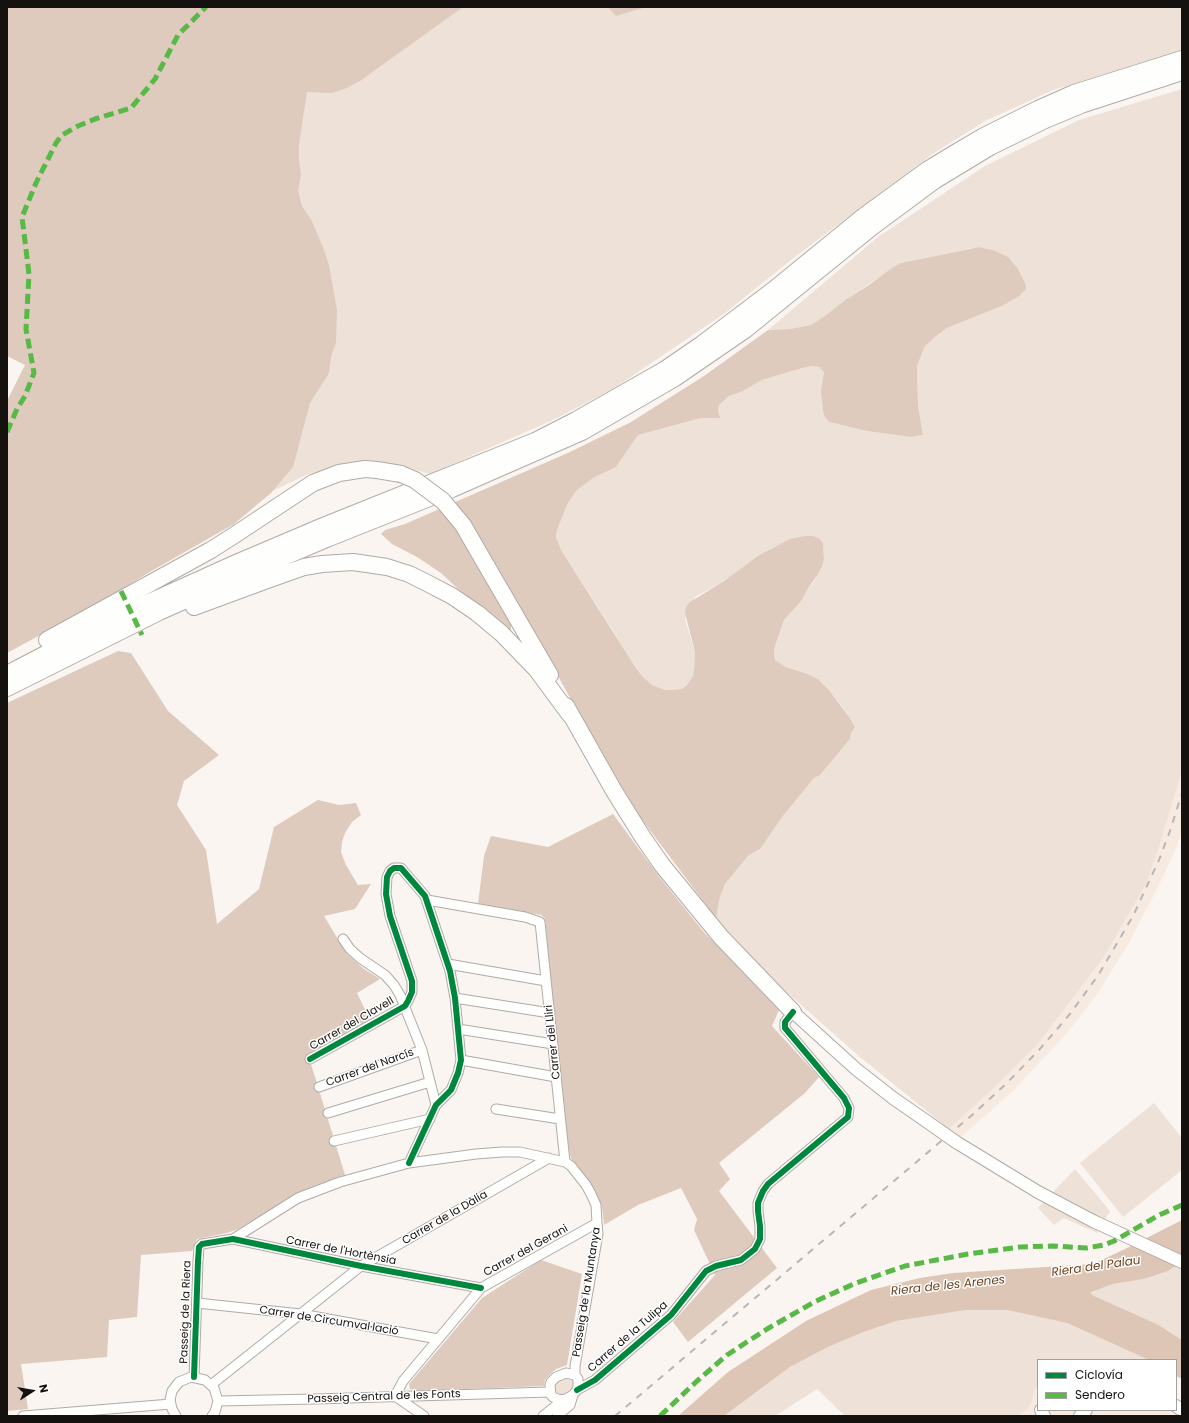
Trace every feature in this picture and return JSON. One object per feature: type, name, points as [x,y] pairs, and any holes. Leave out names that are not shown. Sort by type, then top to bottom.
[{"type":"highway","points":[[7,674],[74,638],[236,563],[535,441],[576,420],[664,370],[702,344],[772,291],[864,216],[927,170],[955,153],[984,136],[1074,93],[1182,59]]},
{"type":"highway","points":[[7,688],[159,612],[242,575],[329,538],[452,489],[582,432],[669,382],[710,354],[769,310],[872,227],[934,181],[990,147],[1052,117],[1081,105],[1182,72]]},
{"type":"highway","points":[[7,663],[211,550],[313,483],[339,473],[365,469],[402,474],[421,484],[443,501],[463,525],[557,687],[570,715],[642,836],[662,865],[721,937],[794,1012]]},
{"type":"highway","points":[[73,654],[112,641],[219,598],[304,568],[322,564],[353,562],[387,567],[409,574],[452,596],[477,613],[501,633],[536,669],[570,715]]},
{"type":"main road","points":[[794,1012],[852,1065],[893,1098],[956,1142],[1038,1192],[1093,1221],[1182,1262]]},
{"type":"street","points":[[404,1006],[410,997],[412,981],[389,911],[386,886],[390,871],[394,868],[401,868],[427,900],[448,964],[454,998],[461,1060],[458,1073],[451,1090],[436,1105],[409,1164]]},
{"type":"street","name":"Carrer del Lliri","points":[[427,900],[525,917],[540,922],[565,1162]]},
{"type":"street","points":[[343,939],[350,949],[360,958],[385,975],[400,995],[422,1050],[436,1105]]},
{"type":"street","points":[[448,964],[546,981]]},
{"type":"street","points":[[454,998],[550,1013]]},
{"type":"street","name":"Carrer del Clavell","points":[[310,1059],[404,1006]]},
{"type":"street","name":"Carrer de la Tulipa","points":[[575,1393],[595,1380],[671,1316],[706,1271],[716,1266],[742,1260],[755,1249],[761,1233],[758,1204],[763,1191],[768,1184],[848,1117],[848,1104],[844,1098],[785,1028],[785,1022],[794,1012]]},
{"type":"street","points":[[458,1029],[553,1044]]},
{"type":"street","name":"Carrer del Narcís","points":[[319,1087],[422,1050]]},
{"type":"street","points":[[461,1060],[556,1077]]},
{"type":"street","points":[[328,1113],[430,1082]]},
{"type":"street","points":[[496,1109],[560,1119]]},
{"type":"street","points":[[334,1140],[430,1119]]},
{"type":"street","points":[[233,1239],[298,1198],[340,1182],[409,1164],[476,1154],[502,1152],[520,1152],[565,1162]]},
{"type":"street","name":"Carrer de la Dàlia","points":[[211,1385],[361,1266],[549,1158]]},
{"type":"street","name":"Passeig de la Muntanya","points":[[565,1162],[586,1185],[591,1194],[596,1205],[598,1223],[598,1234],[576,1362],[575,1376]]},
{"type":"street","name":"Carrer del Gerani","points":[[395,1396],[403,1381],[481,1288],[598,1223]]},
{"type":"street","name":"Carrer de l'Hortènsia","points":[[199,1247],[208,1242],[233,1239],[361,1266],[481,1288]]},
{"type":"street","name":"Passeig de la Riera","points":[[194,1377],[199,1247]]},
{"type":"street","name":"Carrer de Circumval·lació","points":[[197,1303],[301,1314],[438,1339]]},
{"type":"street","points":[[557,1416],[570,1405],[578,1382],[575,1376],[566,1373],[556,1377],[550,1385],[550,1392],[553,1397],[563,1400]]},
{"type":"street","points":[[176,1416],[172,1409],[171,1394],[175,1387],[185,1379],[194,1377],[205,1380],[211,1385],[216,1393],[218,1401],[212,1416]]},
{"type":"street","name":"Passeig Central de les Fonts","points":[[218,1401],[550,1392]]},
{"type":"street","points":[[543,1416],[563,1400],[575,1393]]},
{"type":"street","points":[[395,1396],[424,1416]]},
{"type":"street","points":[[23,1416],[171,1404]]},
{"type":"shaded area","points":[[7,7],[463,7],[360,81],[347,88],[332,93],[307,92],[299,144],[301,175],[298,191],[302,206],[312,221],[329,265],[337,310],[336,342],[331,357],[329,373],[310,403],[293,467],[271,493],[234,524],[94,606],[7,653],[7,401],[25,365],[7,356]]},
{"type":"shaded area","points":[[454,7],[1182,7],[1182,50],[1053,90],[985,121],[931,155],[796,256],[725,313],[616,387],[555,419],[430,474],[393,464],[360,461],[308,474],[256,499],[293,200],[303,89]]},
{"type":"shaded area","points":[[608,7],[646,7],[616,16]]},
{"type":"shaded area","points":[[1182,89],[1182,770],[1160,844],[1146,884],[1103,958],[1036,1046],[999,1083],[949,1129],[860,1057],[773,980],[716,918],[720,897],[725,884],[748,856],[760,849],[783,816],[814,778],[820,775],[850,739],[851,733],[855,727],[840,704],[818,679],[786,667],[775,660],[775,646],[784,620],[814,581],[824,559],[823,543],[773,547],[759,555],[724,581],[695,597],[685,619],[695,652],[693,676],[687,685],[682,689],[665,690],[652,685],[643,677],[630,659],[561,550],[556,537],[557,530],[568,503],[576,491],[593,478],[616,467],[638,435],[701,418],[719,418],[719,405],[729,396],[741,392],[762,380],[799,369],[812,366],[819,367],[824,372],[822,385],[823,411],[829,422],[867,431],[911,437],[923,435],[918,405],[917,366],[925,346],[947,328],[1002,306],[1018,297],[993,250],[979,247],[901,263],[845,300],[811,325],[790,329],[768,330],[878,237],[985,166],[1079,120]]},
{"type":"shaded area","points":[[979,247],[993,250],[1008,257],[1018,269],[1025,283],[1026,289],[1018,297],[1002,306],[947,328],[925,346],[917,366],[918,405],[923,435],[911,437],[867,431],[829,422],[823,411],[821,391],[824,372],[819,367],[812,366],[799,369],[762,380],[741,392],[729,396],[719,405],[718,411],[720,418],[701,418],[638,435],[616,467],[593,478],[576,491],[568,503],[557,530],[556,537],[561,550],[636,668],[652,685],[665,690],[682,689],[687,685],[693,676],[695,652],[685,613],[686,607],[690,602],[724,581],[759,555],[790,539],[812,536],[819,538],[823,543],[824,559],[822,566],[801,601],[784,620],[775,646],[775,660],[786,667],[818,679],[829,690],[855,727],[851,733],[850,739],[820,775],[814,778],[783,816],[760,849],[748,856],[725,884],[720,897],[716,918],[640,817],[592,737],[496,565],[488,564],[511,624],[511,632],[441,573],[417,557],[392,544],[381,534],[385,530],[405,524],[570,452],[631,422],[704,376],[768,330],[790,329],[811,325],[845,300],[901,263]]},
{"type":"shaded area","points":[[118,651],[131,653],[168,711],[219,755],[184,781],[177,805],[206,850],[217,924],[259,889],[274,827],[318,800],[339,805],[356,803],[361,815],[352,822],[345,833],[341,852],[346,865],[358,885],[371,884],[355,909],[324,916],[347,954],[364,969],[380,979],[357,993],[371,1022],[308,1054],[345,1175],[293,1196],[238,1229],[227,1233],[197,1239],[192,1251],[141,1255],[137,1317],[109,1320],[107,1357],[21,1364],[28,1409],[7,1411],[7,703]]},
{"type":"shaded area","points":[[1182,770],[1182,831],[1175,851],[1130,941],[1098,993],[1067,1033],[1013,1091],[961,1137],[949,1129],[999,1083],[1036,1046],[1160,844]]},
{"type":"shaded area","points":[[613,814],[661,879],[703,931],[779,1010],[772,1026],[819,1077],[805,1093],[719,1163],[730,1179],[719,1191],[777,1268],[688,1342],[673,1322],[715,1275],[694,1230],[697,1219],[681,1188],[638,1205],[604,1225],[602,1207],[598,1198],[593,1189],[573,1164],[570,1155],[565,1124],[545,918],[541,915],[478,904],[484,856],[491,836],[548,847]]},
{"type":"shaded area","points":[[1154,1103],[1182,1138],[1182,1170],[1123,1217],[1080,1163]]},
{"type":"shaded area","points":[[1075,1169],[1110,1211],[1097,1233],[1064,1218],[1054,1225],[1038,1208]]},
{"type":"shaded area","points":[[541,1260],[582,1274],[567,1365],[556,1369],[550,1374],[545,1380],[544,1386],[414,1391],[410,1389],[409,1384],[482,1298]]},
{"type":"shaded area","points":[[1182,1262],[1182,1340],[1157,1324],[1092,1295],[1091,1291],[1113,1284],[1144,1279],[1168,1271]]},
{"type":"shaded area","points":[[966,1310],[1007,1310],[1067,1323],[1147,1359],[1037,1359],[1037,1386],[1028,1409],[1018,1416],[845,1416],[817,1389],[775,1416],[724,1416],[790,1367],[828,1347],[861,1333],[896,1321]]},
{"type":"shaded area","points":[[563,1377],[573,1378],[574,1388],[568,1394],[560,1396],[555,1393],[554,1384]]},
{"type":"shaded area","points":[[1037,1386],[1037,1411],[1177,1411],[1177,1399],[1182,1402],[1182,1416],[1018,1416],[1028,1409],[1032,1401],[1034,1391]]},
{"type":"water","points":[[1182,1220],[1182,1262],[1168,1271],[1144,1279],[1113,1284],[1091,1292],[1092,1295],[1157,1324],[1182,1340],[1182,1379],[1177,1376],[1177,1359],[1147,1359],[1067,1323],[1007,1310],[966,1310],[896,1321],[861,1333],[828,1347],[790,1367],[724,1416],[678,1416],[728,1372],[806,1321],[871,1290],[920,1278],[953,1273],[1093,1264]]},
{"type":"railway","points":[[615,1416],[971,1116],[1006,1084],[1039,1050],[1070,1014],[1099,974],[1133,916],[1159,860],[1182,793]]},
{"type":"marked path","points":[[7,432],[17,409],[25,396],[34,373],[26,329],[29,274],[22,217],[36,183],[56,143],[62,135],[95,119],[131,108],[155,79],[178,35],[206,7]]},
{"type":"marked path","points":[[121,591],[142,635]]},
{"type":"marked path","points":[[660,1416],[727,1355],[767,1329],[816,1301],[856,1283],[905,1266],[968,1254],[1020,1247],[1053,1246],[1086,1248],[1104,1245],[1114,1241],[1159,1215],[1182,1205]]},
{"type":"cycle path","points":[[310,1059],[405,1006],[408,1001],[412,992],[412,981],[390,916],[386,894],[387,877],[390,871],[394,868],[401,868],[425,896],[450,971],[455,998],[461,1060],[458,1073],[451,1090],[436,1105],[409,1163]]},
{"type":"cycle path","points":[[577,1390],[595,1380],[671,1315],[706,1271],[716,1266],[741,1260],[755,1249],[760,1239],[758,1203],[763,1191],[768,1184],[848,1117],[849,1108],[844,1098],[785,1028],[785,1022],[793,1012]]},
{"type":"cycle path","points":[[194,1377],[198,1261],[199,1247],[202,1244],[233,1239],[361,1266],[481,1288]]},
{"type":"water label","name":"Riera del Palau","points":[[1096,1267]]},
{"type":"water label","name":"Riera de les Arenes","points":[[948,1286]]}]
